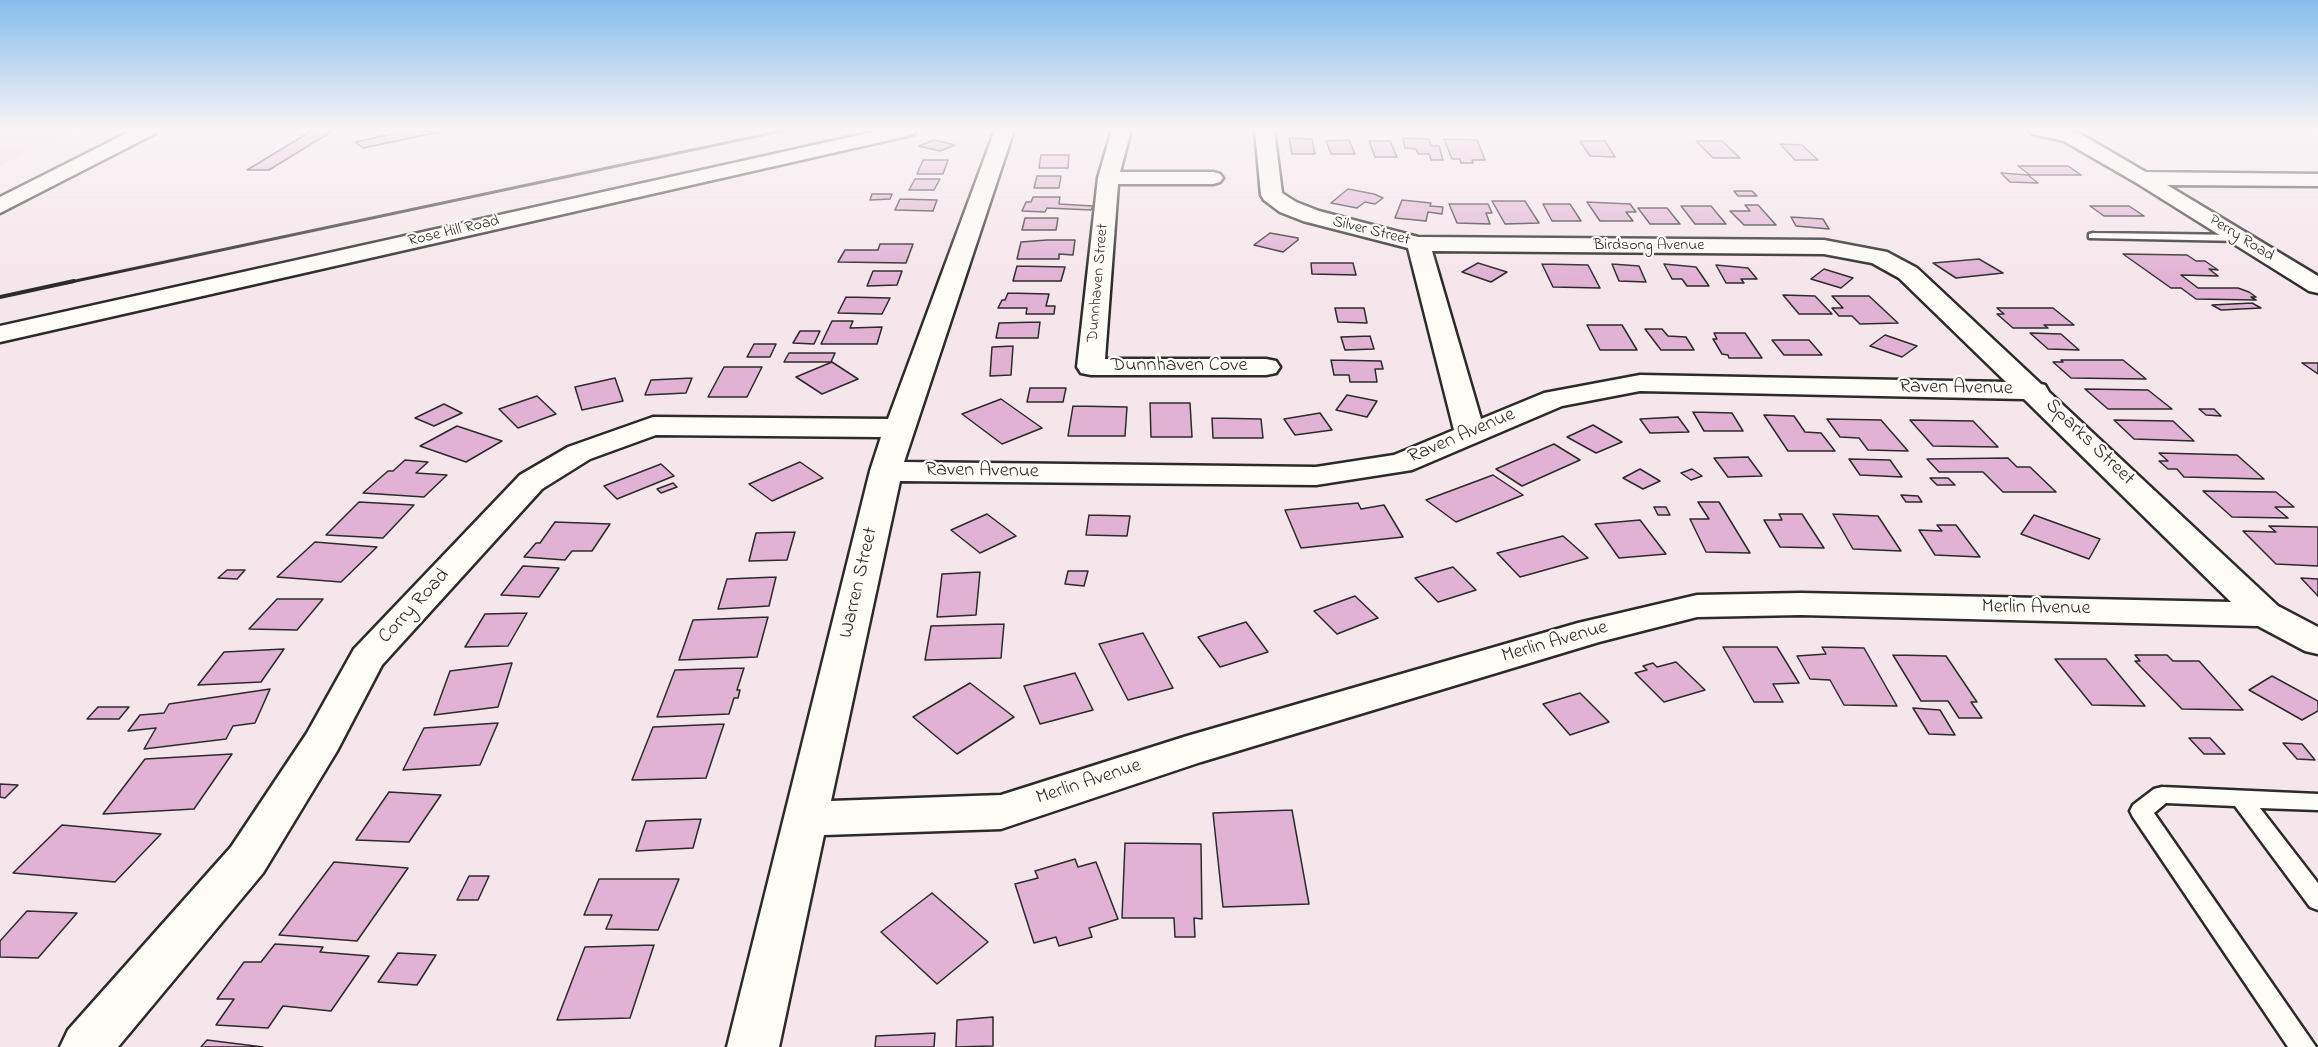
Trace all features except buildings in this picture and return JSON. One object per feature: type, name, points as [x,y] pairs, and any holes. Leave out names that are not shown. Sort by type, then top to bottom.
[{"type":"street","points":[[0,206],[52,179]]},
{"type":"street","name":"Rose Hill Road","points":[[0,334],[690,179]]},
{"type":"street","name":"Warren Street","points":[[753,1047],[886,471],[987,179]]},
{"type":"street","name":"Dunnhaven Street","points":[[1091,367],[1108,179]]},
{"type":"street","name":"Silver Street","points":[[1270,179],[1272,195],[1288,207],[1311,216],[1418,244],[1470,433]]},
{"type":"street","name":"Perry Road","points":[[2143,179],[2318,286]]},
{"type":"street","points":[[2196,179],[2318,180]]},
{"type":"street","points":[[2268,180],[2245,183],[2231,188],[2216,197],[2217,210],[2236,223],[2286,266]]},
{"type":"street","name":"Birdsong Avenue","points":[[1418,244],[1824,247],[1879,257]]},
{"type":"street","name":"Sparks Street","points":[[1879,257],[1908,273],[2035,391],[2265,614]]},
{"type":"street","name":"Dunnhaven Cove","points":[[1091,367],[1266,367]]},
{"type":"street","name":"Raven Avenue","points":[[886,471],[1317,476],[1401,463],[1554,399],[1640,383],[2035,391]]},
{"type":"street","name":"Corry Road","points":[[86,1047],[247,861],[323,741],[367,658],[531,482],[579,453],[652,426],[899,428]]},
{"type":"street","name":"Merlin Avenue","points":[[805,819],[1001,812],[1187,751],[1591,632],[1697,606],[1801,604],[2265,614],[2318,642]]},
{"type":"lane","points":[[2093,236],[2241,238]]},
{"type":"lane","points":[[2303,1047],[2141,811],[2162,795],[2318,802]]},
{"type":"lane","points":[[2241,799],[2318,900]]},
{"type":"railway","points":[[66,283],[556,179]]},
{"type":"railway","points":[[0,297],[74,281]]}]
